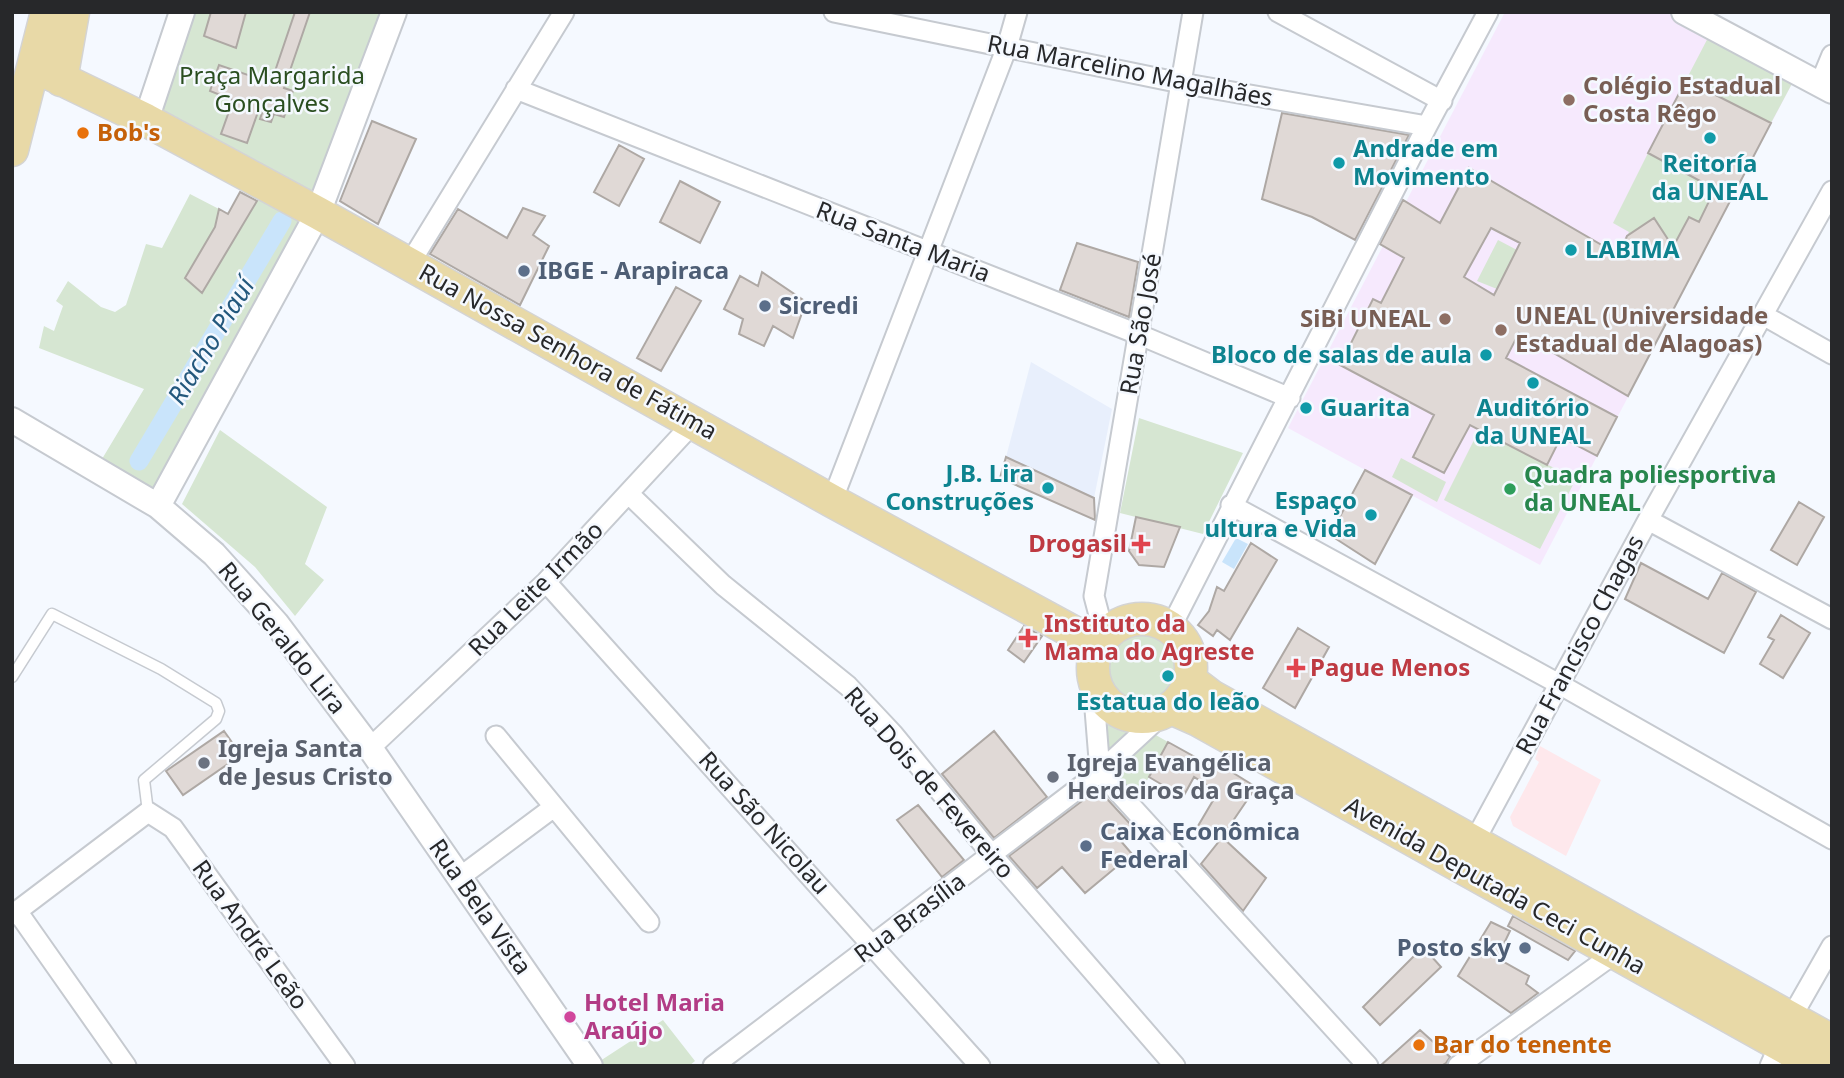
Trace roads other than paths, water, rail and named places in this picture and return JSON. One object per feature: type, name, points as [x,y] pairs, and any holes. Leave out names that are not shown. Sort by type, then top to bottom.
[{"type":"main road","points":[[47,12],[48,73]]},
{"type":"main road","points":[[12,150],[73,12]]},
{"type":"main road","name":"Rua Nossa Senhora de Fátima","points":[[48,73],[146,120],[410,263],[832,501],[1067,629],[1098,650]]},
{"type":"main road","points":[[1143,618],[1171,627],[1184,641],[1191,660],[1190,680],[1180,701],[1169,710],[1148,717],[1128,716],[1110,707],[1098,691],[1098,650],[1129,619],[1143,618]]},
{"type":"main road","name":"Avenida Deputada Ceci Cunha","points":[[1190,680],[1211,696],[1474,842],[1617,939],[1818,1066]]},
{"type":"main road","name":"Avenida Deputada Ceci Cunha","points":[[1169,710],[1198,720],[1444,855],[1617,939]]},
{"type":"main road","name":"Avenida Deputada Ceci Cunha","points":[[1781,1043],[1832,1041]]},
{"type":"street","points":[[146,120],[182,12]]},
{"type":"street","points":[[158,506],[318,213],[394,12]]},
{"type":"street","points":[[410,263],[564,12]]},
{"type":"street","name":"Rua Marcelino Magalhães","points":[[834,12],[1181,83],[1427,126]]},
{"type":"street","points":[[832,501],[1007,47],[1017,12]]},
{"type":"street","name":"Rua São José","points":[[1100,772],[1098,650],[1094,596],[1194,12]]},
{"type":"street","points":[[1278,12],[1442,100]]},
{"type":"street","points":[[1171,627],[1231,505],[1290,398],[1427,126],[1489,12]]},
{"type":"street","points":[[1684,12],[1826,88],[1832,55]]},
{"type":"street","name":"Rua Santa Maria","points":[[516,89],[1140,335],[1290,398]]},
{"type":"street","name":"Rua Francisco Chagas","points":[[1474,842],[1648,520],[1832,191]]},
{"type":"street","points":[[1763,315],[1832,354]]},
{"type":"street","name":"Rua Geraldo Lira","points":[[12,420],[158,506],[214,554],[276,623],[370,748]]},
{"type":"street","name":"Rua Leite Irmão","points":[[370,748],[546,582],[630,495],[694,422]]},
{"type":"street","name":"Rua Dois de Fevereiro","points":[[630,495],[723,585],[848,686],[1175,1066]]},
{"type":"street","points":[[1231,505],[1559,684],[1832,839]]},
{"type":"street","points":[[1648,520],[1832,619]]},
{"type":"street","name":"Rua São Nicolau","points":[[546,582],[980,1066]]},
{"type":"street","points":[[1067,629],[1090,625],[1094,596]]},
{"type":"street","name":"Rua Brasília","points":[[713,1066],[875,946],[1100,772],[1169,710]]},
{"type":"street","points":[[496,736],[649,922]]},
{"type":"street","name":"Rua Bela Vista","points":[[370,748],[590,1066]]},
{"type":"street","points":[[1100,772],[1368,1066]]},
{"type":"street","points":[[460,877],[554,807]]},
{"type":"street","points":[[126,1066],[15,913],[148,812]]},
{"type":"street","name":"Rua André Leão","points":[[148,812],[173,828],[345,1066]]},
{"type":"street","points":[[1458,1066],[1617,939]]},
{"type":"street","points":[[1781,1043],[1832,946]]},
{"type":"lane","points":[[12,677],[52,614],[161,669],[216,703],[219,711],[216,719],[144,780],[148,812]]},
{"type":"water","points":[[1236,538],[1248,544],[1234,569],[1222,562]]},
{"type":"waterway","name":"Riacho Piauí","points":[[139,461],[282,221]]},
{"type":"place","name":"Colégio Estadual Costa Rêgo","points":[[1569,100]]},
{"type":"place","name":"Bob's","points":[[83,133]]},
{"type":"place","name":"Reitoría da UNEAL","points":[[1710,138]]},
{"type":"place","name":"Andrade em Movimento","points":[[1339,163]]},
{"type":"place","name":"LABIMA","points":[[1571,250]]},
{"type":"place","name":"IBGE - Arapiraca","points":[[524,271]]},
{"type":"place","name":"Sicredi","points":[[765,306]]},
{"type":"place","name":"SiBi UNEAL","points":[[1445,319]]},
{"type":"place","name":"UNEAL (Universidade Estadual de Alagoas)","points":[[1501,330]]},
{"type":"place","name":"Bloco de salas de aula","points":[[1486,355]]},
{"type":"place","name":"Auditório da UNEAL","points":[[1533,383]]},
{"type":"place","name":"Guarita","points":[[1306,408]]},
{"type":"place","name":"J.B. Lira Construções","points":[[1048,488]]},
{"type":"place","name":"Quadra poliesportiva da UNEAL","points":[[1510,489]]},
{"type":"place","name":"Espaço ultura e Vida","points":[[1371,515]]},
{"type":"place","name":"Drogasil","points":[[1141,544]]},
{"type":"place","name":"Instituto da Mama do Agreste","points":[[1028,638]]},
{"type":"place","name":"Pague Menos","points":[[1296,668]]},
{"type":"place","name":"Estatua do leão","points":[[1168,676]]},
{"type":"place","name":"Igreja Santa de Jesus Cristo","points":[[204,763]]},
{"type":"place","name":"Igreja Evangélica Herdeiros da Graça","points":[[1053,777]]},
{"type":"place","name":"Caixa Econômica Federal","points":[[1086,846]]},
{"type":"place","name":"Posto sky","points":[[1525,948]]},
{"type":"place","name":"Hotel Maria Araújo","points":[[570,1017]]},
{"type":"place","name":"Bar do tenente","points":[[1419,1045]]},
{"type":"park label","name":"Praça Margarida Gonçalves","points":[[272,90]]}]
